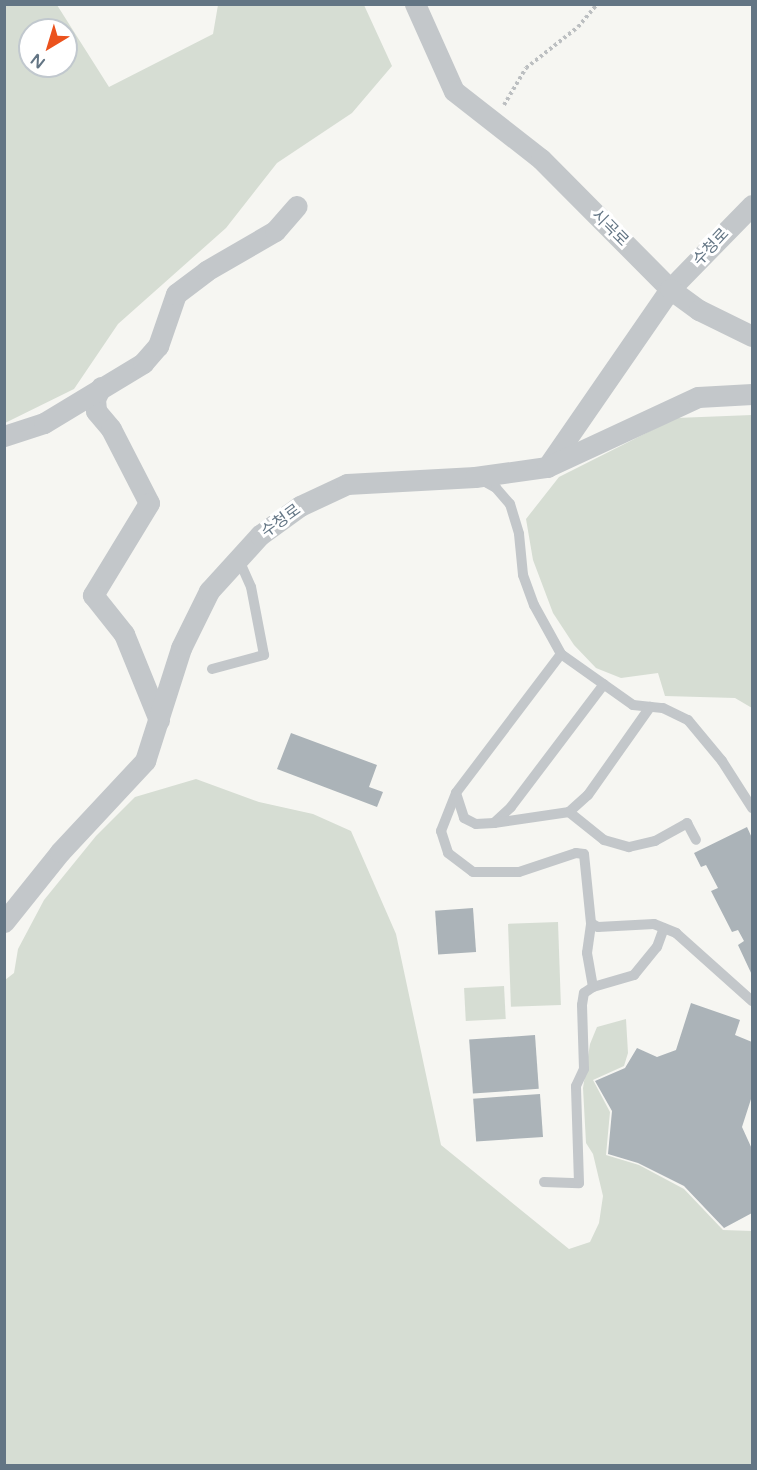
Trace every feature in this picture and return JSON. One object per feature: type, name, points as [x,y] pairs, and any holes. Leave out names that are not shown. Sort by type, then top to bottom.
[{"type":"street","name":"시곡로","points":[[415,4],[454,91],[541,159],[670,289],[699,310],[753,336]]},
{"type":"street","name":"수청로","points":[[670,289],[753,205]]},
{"type":"street","points":[[4,436],[44,423],[143,363],[158,346],[176,294],[188,282],[266,238],[291,217],[297,206]]},
{"type":"street","points":[[547,467],[670,289]]},
{"type":"street","points":[[101,387],[95,399],[96,411],[111,429],[149,503],[93,595],[124,634],[159,720]]},
{"type":"street","name":"수청로","points":[[4,922],[60,852],[145,761],[170,677],[209,591],[260,535],[300,506],[346,484],[475,477],[547,467],[698,397],[753,394]]},
{"type":"lane","points":[[475,477],[496,488],[510,504],[519,534],[523,575],[534,605],[561,654],[633,705],[650,707],[688,720],[723,761],[753,808]]},
{"type":"lane","points":[[212,669],[264,655],[251,587],[238,558]]},
{"type":"lane","points":[[561,654],[456,793],[441,831],[448,853],[472,872],[519,872],[576,853],[584,854],[591,923],[587,953],[593,987]]},
{"type":"lane","points":[[494,823],[511,807],[604,684]]},
{"type":"lane","points":[[456,793],[464,818],[476,824],[569,812],[588,795],[650,707]]},
{"type":"lane","points":[[569,812],[604,840],[629,848],[655,840],[687,823],[696,840]]},
{"type":"lane","points":[[591,923],[598,927],[654,924],[676,933],[753,1001]]},
{"type":"lane","points":[[544,1182],[579,1183],[576,1086],[584,1070],[582,1005],[584,993],[593,987],[634,975],[657,946],[664,928]]},
{"type":"path","points":[[498,126],[505,98],[526,68],[578,27],[597,4]]},
{"type":"shaded area","points":[[5,4],[57,5],[65,18],[18,18],[18,78],[78,78],[78,38],[109,87],[213,34],[218,5],[364,5],[392,66],[352,113],[277,163],[226,228],[118,324],[74,389],[5,423]]},
{"type":"shaded area","points":[[752,415],[752,708],[735,698],[665,696],[658,673],[621,678],[596,668],[574,645],[553,613],[533,560],[526,519],[559,477],[676,418]]},
{"type":"shaded area","points":[[196,779],[259,802],[313,814],[351,831],[396,934],[441,1145],[569,1249],[590,1242],[599,1223],[603,1196],[593,1154],[586,1143],[583,1088],[590,1044],[597,1027],[626,1019],[628,1053],[624,1066],[593,1080],[610,1112],[606,1155],[639,1165],[684,1189],[723,1230],[752,1231],[752,1465],[5,1466],[5,980],[14,973],[18,949],[44,900],[96,836],[135,797]]},
{"type":"shaded area","points":[[558,922],[561,1005],[511,1007],[508,924]]},
{"type":"shaded area","points":[[504,986],[506,1019],[466,1021],[464,988]]},
{"type":"building","points":[[291,733],[377,765],[369,787],[383,792],[377,807],[277,769]]},
{"type":"building","points":[[747,827],[752,838],[752,975],[738,945],[744,941],[738,930],[732,932],[711,891],[718,888],[706,865],[701,867],[694,853]]},
{"type":"building","points":[[473,908],[476,952],[438,955],[435,911]]},
{"type":"building","points":[[691,1003],[740,1020],[735,1035],[752,1042],[752,1096],[742,1127],[752,1149],[752,1213],[724,1228],[684,1186],[638,1163],[608,1154],[612,1111],[595,1081],[625,1068],[637,1048],[657,1057],[676,1050]]},
{"type":"building","points":[[535,1035],[539,1089],[473,1093],[469,1040]]},
{"type":"building","points":[[540,1094],[543,1137],[476,1142],[473,1099]]}]
